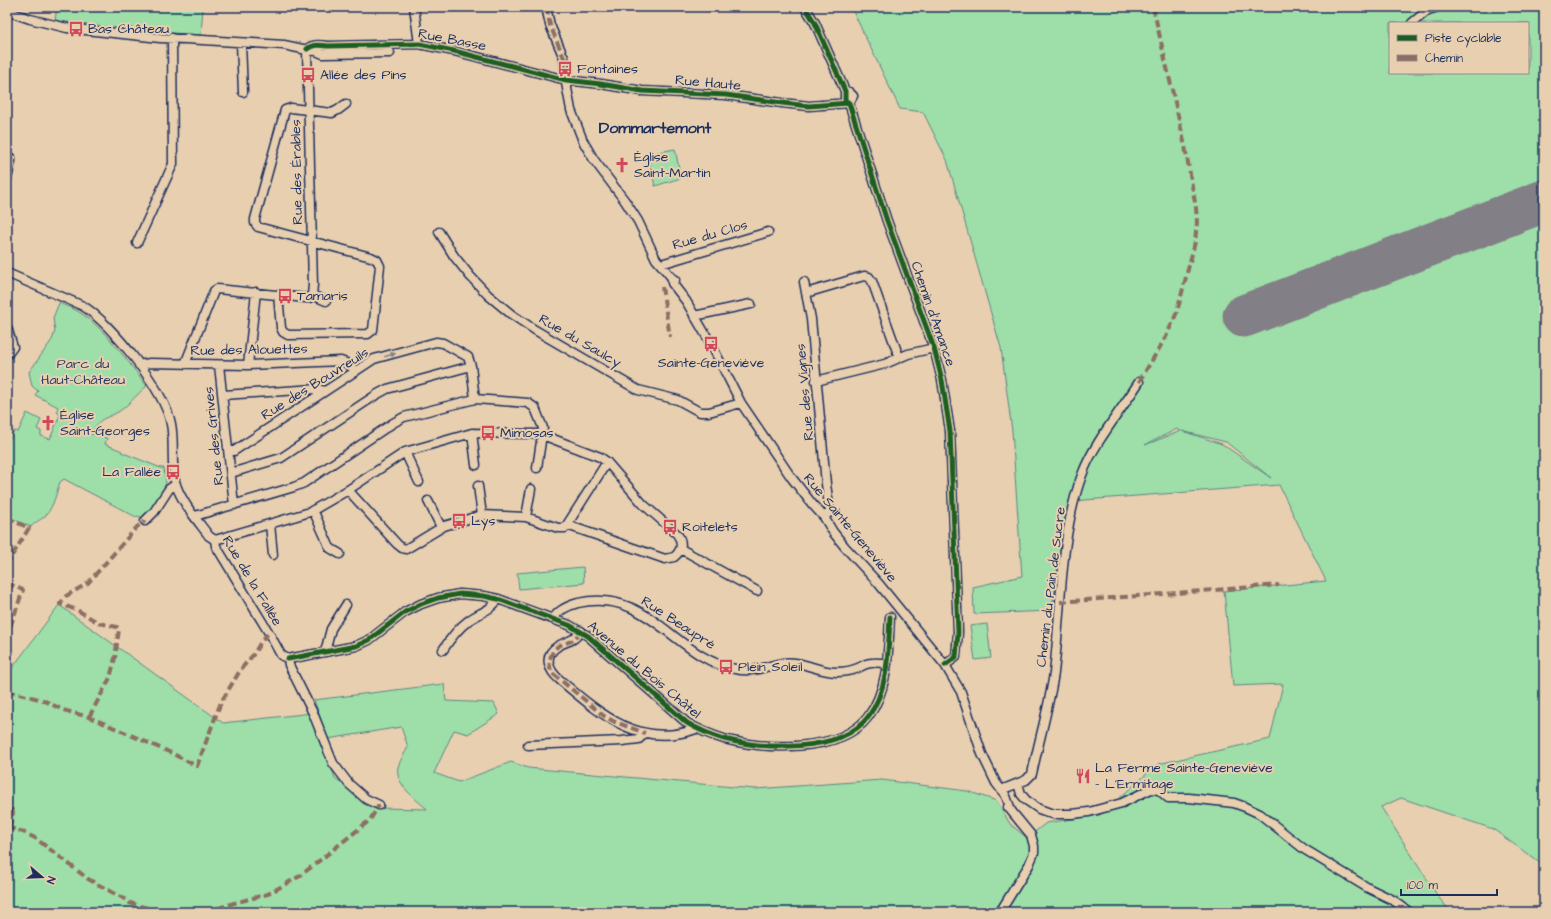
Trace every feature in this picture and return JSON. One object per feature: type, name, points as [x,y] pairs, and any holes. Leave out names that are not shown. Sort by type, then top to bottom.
[{"type":"street","points":[[414,7],[419,44]]},
{"type":"street","name":"Rue Sainte-Geneviève","points":[[546,7],[550,25],[564,58],[571,110],[583,141],[594,160],[634,214],[660,264],[672,278],[676,280],[741,403],[791,478],[822,515],[845,547],[879,584],[945,665],[961,692],[982,754],[1001,790],[1002,799],[1031,835],[1034,846],[1034,853],[1029,866],[1000,912]]},
{"type":"street","name":"Chemin d'Amance","points":[[805,7],[815,23],[845,91],[849,92],[853,96],[849,103],[887,221],[934,348],[942,380],[950,431],[958,632],[956,657],[945,665]]},
{"type":"street","points":[[1413,22],[1428,10],[1438,7]]},
{"type":"street","points":[[7,11],[30,19],[68,28],[137,36],[284,45],[316,51],[323,54],[390,53]]},
{"type":"street","points":[[137,243],[173,164],[172,38]]},
{"type":"street","points":[[241,42],[242,92]]},
{"type":"street","name":"Rue Basse","points":[[307,49],[311,46],[323,45],[419,44],[454,51],[566,80]]},
{"type":"street","name":"Rue Basse","points":[[316,51],[328,46]]},
{"type":"street","name":"Rue des Érables","points":[[307,49],[313,285],[312,295]]},
{"type":"street","name":"Rue Haute","points":[[566,80],[642,91],[726,95],[809,106],[849,103]]},
{"type":"street","points":[[278,295],[282,330],[288,335],[368,334],[373,330],[380,266],[379,262],[371,257],[258,227],[255,223],[283,113],[288,108],[335,112],[346,104]]},
{"type":"street","points":[[7,179],[11,161],[8,156]]},
{"type":"street","name":"Rue du Saulcy","points":[[439,232],[454,256],[470,276],[488,295],[511,314],[535,330],[638,390],[678,400],[700,412],[709,412],[741,403]]},
{"type":"street","name":"Rue du Clos","points":[[660,264],[768,232]]},
{"type":"street","name":"Rue de la Fallée","points":[[7,273],[82,306],[92,312],[122,342],[139,365],[159,394],[171,422],[174,441],[173,472],[176,484],[188,506],[209,536],[215,540],[216,546],[281,655],[288,659],[289,665],[313,713],[333,763],[349,784],[366,799],[379,805]]},
{"type":"street","points":[[806,293],[864,276],[869,277],[872,281],[899,357]]},
{"type":"street","name":"Rue des Vignes","points":[[804,282],[812,318],[816,381],[830,512],[822,515]]},
{"type":"street","points":[[186,364],[214,292],[220,288],[306,298],[312,295],[326,301]]},
{"type":"street","points":[[248,365],[256,292]]},
{"type":"street","points":[[694,316],[751,304]]},
{"type":"street","points":[[7,328],[14,347],[7,355]]},
{"type":"street","name":"Rue des Bouvreuils","points":[[229,451],[234,451],[374,359],[439,342],[468,357],[471,366]]},
{"type":"street","points":[[816,381],[885,364],[899,357],[934,348]]},
{"type":"street","name":"Rue des Alouettes","points":[[139,365],[150,363],[248,365],[341,361],[349,365],[355,372]]},
{"type":"street","name":"Rue des Grives","points":[[219,365],[234,504]]},
{"type":"street","points":[[231,473],[281,458],[387,389],[471,366],[474,399]]},
{"type":"street","name":"Chemin du Pain de Sucre","points":[[1001,790],[1028,779],[1032,774],[1050,697],[1069,523],[1076,494],[1084,469],[1094,450],[1139,382]]},
{"type":"street","points":[[223,395],[316,389],[325,391]]},
{"type":"street","points":[[195,516],[304,483],[393,422],[404,417],[474,399],[532,404],[543,428],[536,468]]},
{"type":"street","points":[[472,433],[476,465]]},
{"type":"street","points":[[215,540],[313,510],[348,490],[405,452],[472,433],[542,435],[600,457],[607,462],[643,504],[677,534],[680,538],[680,549],[674,557],[665,559],[567,525]]},
{"type":"street","points":[[405,452],[419,482]]},
{"type":"street","points":[[348,490],[402,548],[408,548],[441,527],[482,515],[526,517],[560,528],[565,528],[607,462]]},
{"type":"street","points":[[145,521],[154,512],[170,489],[176,484]]},
{"type":"street","points":[[478,486],[482,515]]},
{"type":"street","points":[[526,517],[531,490]]},
{"type":"street","points":[[428,501],[441,527]]},
{"type":"street","points":[[313,510],[330,548],[340,554]]},
{"type":"street","points":[[270,524],[273,555]]},
{"type":"street","points":[[680,549],[757,591]]},
{"type":"street","name":"Avenue du Bois Châtel","points":[[288,659],[350,648],[360,644],[368,640],[414,606],[438,598],[467,594],[498,599],[581,631],[596,642],[687,724],[696,729],[724,739],[757,745],[792,746],[831,741],[854,731],[868,718],[883,687],[887,664],[890,617]]},
{"type":"street","points":[[443,650],[462,625],[493,607],[498,599]]},
{"type":"street","name":"Rue Beaupré","points":[[553,619],[562,609],[584,602],[615,603],[628,606],[641,612],[659,624],[698,654],[721,666],[737,670],[763,669],[782,664],[796,663],[825,671],[837,672],[848,671],[872,662],[887,664]]},
{"type":"street","points":[[324,652],[331,629],[346,605]]},
{"type":"street","points":[[581,631],[574,640],[558,646],[552,651],[549,661],[551,672],[604,716],[615,722],[654,735],[678,734],[696,729]]},
{"type":"street","points":[[528,745],[622,742],[639,739],[645,733]]},
{"type":"street","points":[[1018,783],[1021,794],[1026,800],[1039,809],[1053,814],[1089,812],[1122,803],[1151,789],[1159,790],[1168,798],[1189,798],[1245,807],[1260,814],[1304,849],[1368,888],[1393,900],[1409,912]]},
{"type":"green space","points":[[57,7],[203,7],[201,35],[133,30],[130,27],[124,27],[122,30],[55,20]]},
{"type":"green space","points":[[851,7],[1544,7],[1544,866],[1493,829],[1401,798],[1381,807],[1439,898],[1451,912],[7,912],[7,675],[59,605],[223,723],[312,713],[335,778],[377,808],[427,809],[407,791],[399,779],[398,767],[408,747],[401,727],[328,739],[314,700],[444,684],[446,701],[494,703],[499,714],[468,734],[454,730],[434,773],[459,782],[511,762],[528,768],[755,789],[882,780],[967,791],[997,801],[1010,824],[1027,838],[1046,823],[1100,815],[1158,764],[1270,739],[1283,684],[1233,686],[1224,591],[1326,581],[1279,485],[1072,501],[1051,611],[974,614],[973,587],[1022,576],[1012,431],[1001,348],[947,160],[923,112],[900,109]],"holes":[[[1177,429],[1181,431],[1145,445]],[[1182,431],[1226,442],[1271,478],[1222,444]]]},
{"type":"green space","points":[[675,149],[681,178],[655,186],[648,154]]},
{"type":"green space","name":"Parc du Haut-Château","points":[[59,303],[79,312],[98,327],[116,346],[147,386],[122,409],[102,420],[94,428],[91,434],[107,438],[105,444],[122,451],[121,452],[164,468],[166,483],[159,498],[143,518],[138,516],[136,517],[64,479],[60,482],[53,504],[49,511],[31,527],[7,516],[7,460],[9,453],[7,452],[7,444],[14,431],[18,432],[27,413],[41,420],[37,429],[41,431],[41,436],[50,439],[60,415],[57,412],[58,407],[35,395],[38,391],[32,386],[29,372],[52,340],[55,331],[53,318]]},
{"type":"green space","points":[[583,567],[584,583],[519,589],[517,573]]},
{"type":"green space","points":[[987,624],[991,658],[975,660],[970,626]]},
{"type":"runway","points":[[1244,316],[1544,201]]},
{"type":"marked path","points":[[546,7],[550,25],[564,58],[566,80]]},
{"type":"marked path","points":[[1139,382],[1166,337],[1177,312],[1195,242],[1197,222],[1185,146],[1153,7]]},
{"type":"marked path","points":[[7,156],[11,158],[7,179]]},
{"type":"marked path","points":[[662,287],[670,337]]},
{"type":"marked path","points":[[7,518],[29,528],[7,564]]},
{"type":"marked path","points":[[89,717],[110,678],[115,658],[119,629],[117,627],[99,623],[77,610],[60,604],[66,596],[88,583],[137,527],[145,521]]},
{"type":"marked path","points":[[7,583],[23,590],[7,636]]},
{"type":"marked path","points":[[1060,602],[1279,585]]},
{"type":"marked path","points":[[581,631],[574,640],[558,646],[553,651],[549,661],[551,672],[604,716],[615,722],[645,733]]},
{"type":"marked path","points":[[7,691],[43,700],[63,710],[89,717],[197,766],[221,702],[241,669],[253,655],[262,640],[269,633]]},
{"type":"marked path","points":[[7,797],[13,813],[9,828]]},
{"type":"marked path","points":[[206,912],[268,894],[300,876],[370,820],[379,805]]},
{"type":"marked path","points":[[7,827],[35,838],[88,879],[130,903],[161,912]]},
{"type":"cycle path","points":[[805,7],[815,23],[845,91],[845,100],[849,103],[887,221],[934,348],[942,380],[950,431],[958,632],[956,657],[945,665]]},
{"type":"cycle path","points":[[307,49],[317,45],[419,44],[454,51],[566,80],[642,91],[726,95],[809,106],[849,103]]},
{"type":"cycle path","points":[[288,659],[356,646],[369,640],[405,612],[438,598],[460,594],[484,596],[498,599],[569,625],[588,636],[687,723],[701,730],[724,739],[740,742],[759,745],[800,746],[820,743],[839,737],[855,729],[868,717],[875,706],[884,682],[888,656],[890,617]]},
{"type":"place","name":"Bas Château","points":[[76,29]]},
{"type":"place","name":"Fontaines","points":[[565,69]]},
{"type":"place","name":"Allée des Pins","points":[[308,75]]},
{"type":"place","name":"Église Saint-Martin","points":[[622,165]]},
{"type":"place","name":"Tamaris","points":[[285,296]]},
{"type":"place","name":"Sainte-Geneviève","points":[[711,344]]},
{"type":"place","name":"Église Saint-Georges","points":[[48,423]]},
{"type":"place","name":"Mimosas","points":[[488,433]]},
{"type":"place","name":"La Fallée","points":[[173,472]]},
{"type":"place","name":"Lys","points":[[459,521]]},
{"type":"place","name":"Roitelets","points":[[670,527]]},
{"type":"place","name":"Plein Soleil","points":[[726,667]]},
{"type":"place","name":"La Ferme Sainte-Geneviève - L'Ermitage","points":[[1083,776]]},
{"type":"district","name":"Dommartemont","points":[[655,128]]}]
